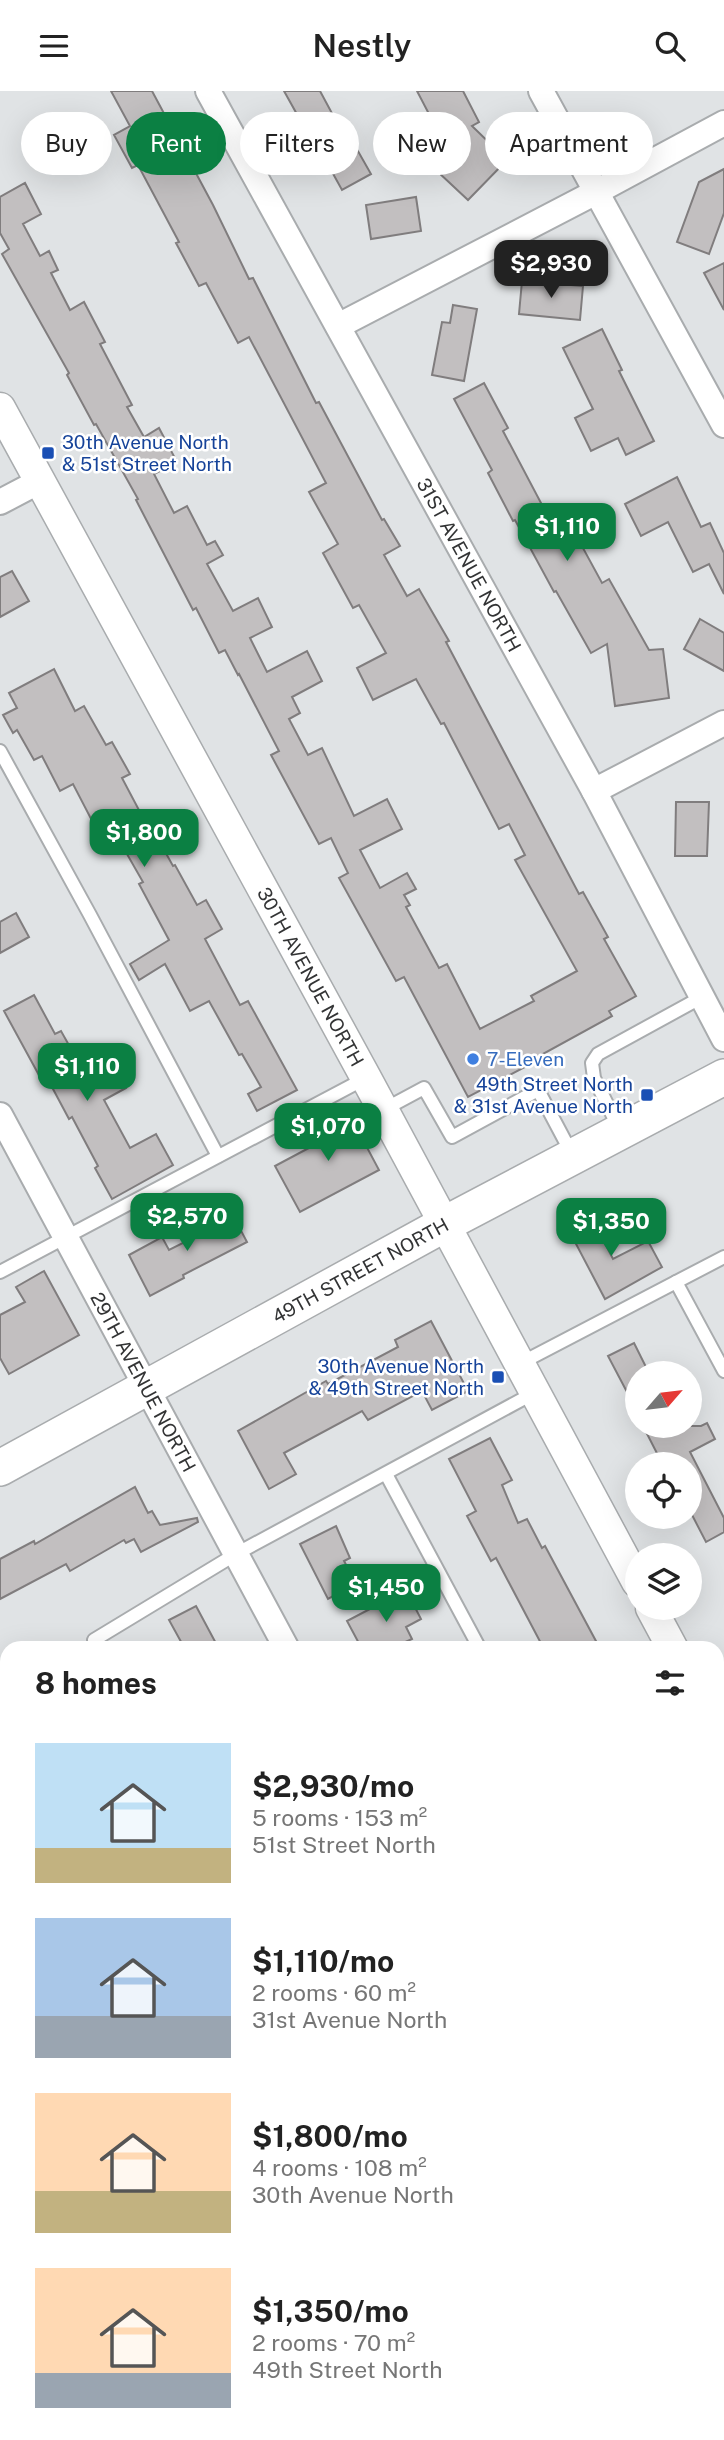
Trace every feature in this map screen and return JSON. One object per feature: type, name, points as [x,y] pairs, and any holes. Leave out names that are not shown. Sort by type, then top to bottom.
[{"type":"main road","name":"49TH STREET NORTH","points":[[0,1468],[443,1225],[724,1077]]},
{"type":"street","name":"31ST AVENUE NORTH","points":[[208,91],[594,791],[724,1039]]},
{"type":"street","points":[[541,91],[724,425]]},
{"type":"street","points":[[338,326],[596,193],[724,123]]},
{"type":"street","name":"30TH AVENUE NORTH","points":[[0,408],[366,1078],[625,1560]]},
{"type":"street","points":[[0,502],[40,481]]},
{"type":"street","points":[[594,791],[724,723]]},
{"type":"street","name":"29TH AVENUE NORTH","points":[[0,1115],[283,1641]]},
{"type":"street","points":[[657,1620],[669,1641]]},
{"type":"lane","points":[[0,751],[218,1156]]},
{"type":"lane","points":[[621,1132],[594,1078],[592,1063],[598,1054],[702,997]]},
{"type":"lane","points":[[0,1272],[366,1078]]},
{"type":"lane","points":[[382,1111],[424,1088],[452,1137],[538,1090],[574,1156]]},
{"type":"lane","points":[[519,1364],[724,1257]]},
{"type":"lane","points":[[676,1282],[724,1370]]},
{"type":"lane","points":[[95,1641],[236,1554],[534,1393]]},
{"type":"lane","points":[[386,1474],[476,1641]]},
{"type":"building","points":[[111,91],[152,91],[163,112],[126,112],[126,119]]},
{"type":"building","points":[[284,91],[320,91],[331,112],[296,112]]},
{"type":"building","points":[[417,91],[463,91],[479,122],[472,126],[485,139],[485,175],[492,175],[468,200],[441,175],[471,175],[471,112],[428,112]]},
{"type":"building","points":[[126,128],[126,157],[114,135]]},
{"type":"building","points":[[359,153],[371,174],[342,190],[334,175],[359,175]]},
{"type":"building","points":[[724,169],[724,213],[709,254],[677,242],[699,182]]},
{"type":"building","points":[[143,175],[197,175],[316,403],[319,402],[382,520],[384,519],[400,546],[384,555],[407,596],[419,589],[449,641],[446,642],[579,894],[583,892],[608,937],[604,939],[636,996],[609,1011],[612,1016],[541,1055],[542,1058],[468,1097],[404,977],[396,981],[339,878],[348,873],[331,838],[319,844],[271,755],[279,751],[239,674],[225,650],[219,653],[196,608],[193,610],[136,500],[138,499],[96,424],[94,425],[67,375],[69,373],[2,254],[9,249],[0,233],[0,197],[25,183],[41,214],[23,224],[40,256],[49,251],[58,270],[51,273],[70,310],[84,302],[105,342],[100,344],[132,405],[127,407],[144,437],[159,428],[177,462],[154,474],[174,513],[187,506],[207,545],[215,541],[223,555],[207,564],[233,611],[258,598],[272,627],[250,638],[267,672],[307,651],[322,681],[292,697],[300,713],[289,719],[308,755],[322,748],[354,816],[387,799],[402,829],[360,850],[380,888],[407,873],[416,889],[404,895],[410,905],[406,907],[439,968],[447,964],[480,1029],[534,1001],[531,996],[577,971],[515,860],[525,855],[509,824],[499,829],[444,723],[441,724],[416,679],[373,700],[357,668],[386,653],[359,605],[353,608],[323,553],[338,544],[309,492],[326,483],[249,337],[238,343],[206,283],[199,286],[176,243],[179,242]]},
{"type":"building","points":[[416,197],[421,231],[371,239],[366,205]]},
{"type":"building","points":[[724,263],[724,310],[704,273]]},
{"type":"building","points":[[522,281],[583,286],[580,320],[519,314]]},
{"type":"building","points":[[453,305],[477,309],[464,381],[432,375],[442,322],[450,323]]},
{"type":"building","points":[[602,329],[622,370],[619,371],[654,441],[626,455],[618,438],[591,451],[575,418],[593,409],[563,348]]},
{"type":"building","points":[[484,383],[508,428],[503,431],[551,522],[565,515],[602,583],[609,579],[649,650],[663,649],[669,698],[615,706],[607,644],[591,653],[515,520],[513,521],[488,473],[492,470],[454,399]]},
{"type":"building","points":[[677,477],[701,527],[710,523],[724,553],[724,594],[709,564],[693,572],[668,522],[641,536],[625,504]]},
{"type":"building","points":[[12,571],[29,601],[0,617],[0,577]]},
{"type":"building","points":[[700,619],[724,633],[724,671],[684,649]]},
{"type":"building","points":[[54,669],[75,711],[84,706],[106,745],[112,742],[130,774],[122,778],[150,831],[153,830],[197,905],[206,900],[222,929],[205,939],[240,1005],[248,1001],[297,1090],[257,1111],[248,1094],[261,1087],[242,1054],[239,1055],[209,1001],[190,1011],[165,964],[139,980],[130,964],[169,940],[139,884],[143,882],[115,833],[102,840],[73,784],[60,791],[42,756],[34,760],[17,730],[13,733],[3,715],[17,708],[9,693]]},
{"type":"building","points":[[676,802],[709,802],[707,856],[675,856]]},
{"type":"building","points":[[16,913],[29,937],[0,953],[0,922]]},
{"type":"building","points":[[34,995],[55,1034],[61,1031],[84,1072],[95,1066],[103,1081],[118,1073],[126,1088],[104,1100],[130,1148],[156,1134],[173,1165],[112,1199],[72,1117],[69,1119],[45,1074],[40,1077],[4,1011]]},
{"type":"building","points":[[346,1108],[379,1170],[300,1212],[275,1166],[322,1141],[314,1125]]},
{"type":"building","points":[[227,1204],[247,1242],[183,1275],[184,1278],[150,1296],[129,1255],[162,1237],[169,1250],[217,1226],[210,1213]]},
{"type":"building","points":[[588,1211],[613,1259],[648,1241],[662,1267],[605,1299],[565,1223]]},
{"type":"building","points":[[44,1271],[79,1335],[9,1374],[0,1358],[0,1315],[25,1302],[16,1287]]},
{"type":"building","points":[[431,1321],[468,1391],[432,1410],[422,1391],[368,1420],[362,1411],[284,1453],[296,1474],[269,1489],[238,1431],[326,1381],[328,1384],[398,1347],[395,1340]]},
{"type":"building","points":[[634,1343],[643,1361],[625,1361],[625,1388],[608,1356]]},
{"type":"building","points":[[707,1423],[715,1439],[690,1452],[656,1452],[650,1439],[702,1439],[702,1426]]},
{"type":"building","points":[[490,1438],[512,1480],[502,1485],[518,1523],[527,1519],[542,1548],[545,1546],[596,1641],[540,1641],[496,1558],[491,1561],[467,1516],[476,1511],[449,1459]]},
{"type":"building","points":[[702,1475],[724,1518],[724,1532],[706,1542],[699,1529],[702,1529]]},
{"type":"building","points":[[135,1487],[148,1513],[152,1511],[160,1525],[197,1518],[198,1522],[141,1552],[134,1539],[126,1543],[124,1540],[70,1571],[66,1564],[0,1599],[0,1559],[34,1541],[35,1544]]},
{"type":"building","points":[[336,1526],[350,1558],[344,1561],[349,1570],[341,1574],[348,1588],[328,1599],[300,1544]]},
{"type":"building","points":[[406,1590],[421,1619],[406,1627],[412,1639],[408,1641],[358,1641],[347,1621]]},
{"type":"building","points":[[196,1606],[215,1641],[181,1641],[169,1620]]},
{"type":"place","name":"30th Avenue North & 51st Street North","points":[[48,453]]},
{"type":"place","name":"7-Eleven","points":[[473,1059]]},
{"type":"place","name":"49th Street North & 31st Avenue North","points":[[647,1095]]},
{"type":"place","name":"30th Avenue North & 49th Street North","points":[[498,1377]]}]
